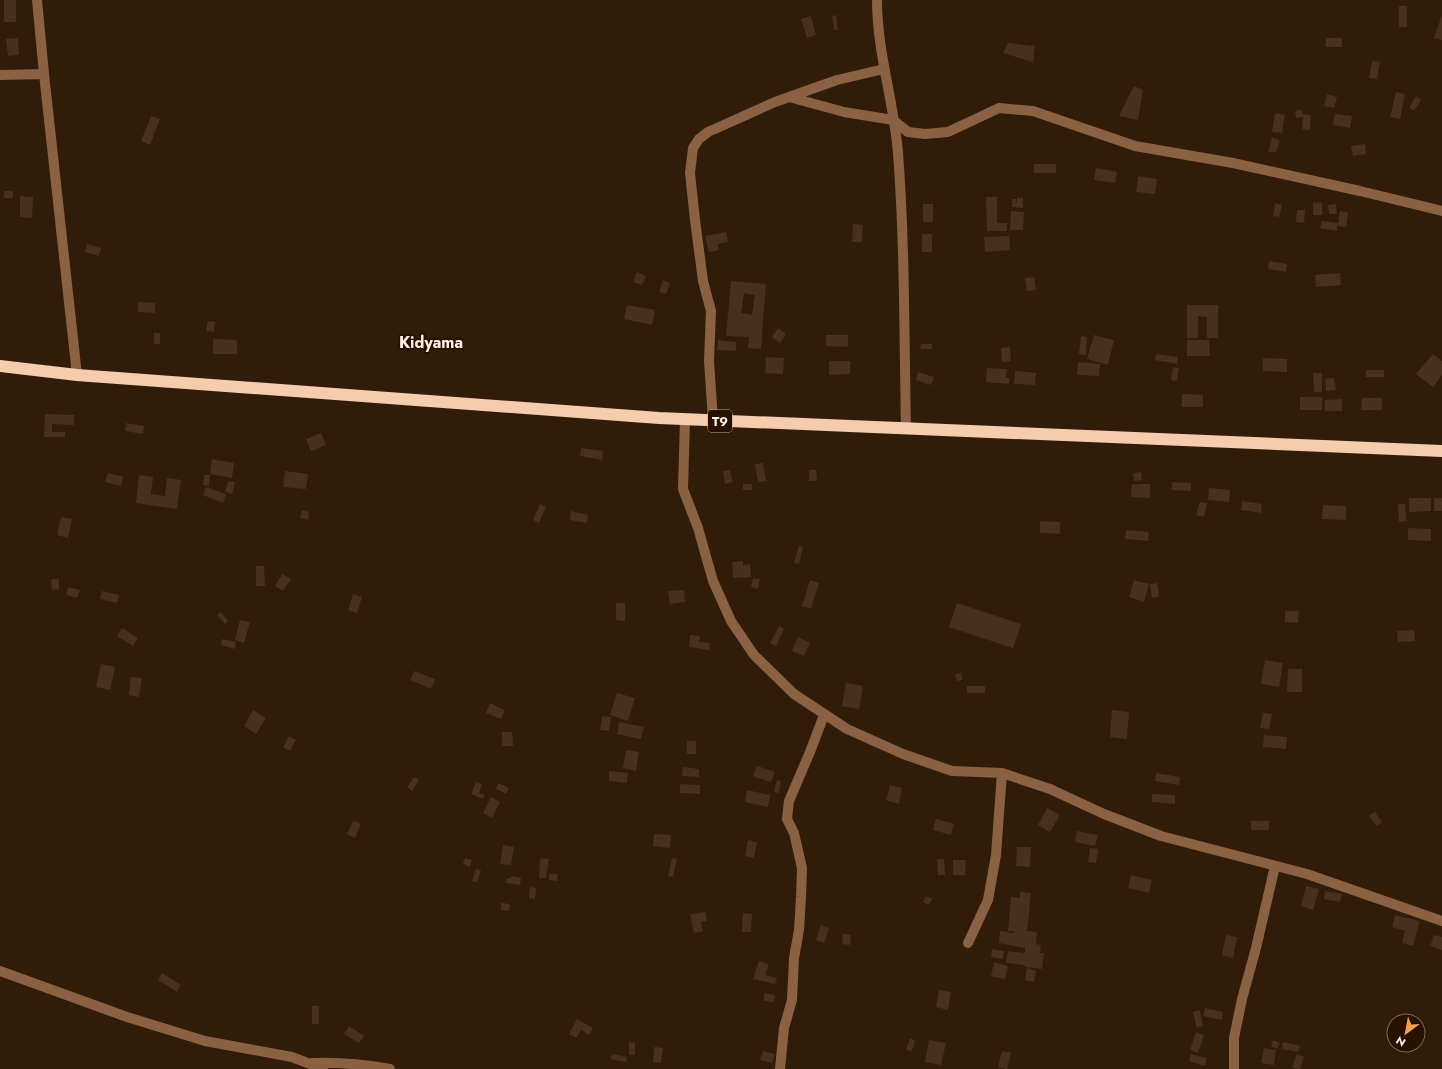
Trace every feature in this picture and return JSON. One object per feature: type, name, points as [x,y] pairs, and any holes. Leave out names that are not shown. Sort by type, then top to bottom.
[{"type":"highway","name":"T9","points":[[0,366],[77,374],[685,419],[1442,451]]},
{"type":"street","points":[[37,0],[77,374]]},
{"type":"street","points":[[877,0],[877,15],[884,69],[898,151],[902,232],[906,428]]},
{"type":"street","points":[[714,420],[709,361],[711,311],[703,281],[695,220],[690,173],[693,148],[699,139],[708,132],[775,102],[837,80],[884,69]]},
{"type":"street","points":[[0,75],[44,74]]},
{"type":"street","points":[[789,97],[844,112],[893,120],[908,132],[925,134],[948,132],[999,108],[1033,111],[1135,146],[1233,163],[1442,211]]},
{"type":"street","points":[[685,419],[683,489],[698,528],[713,581],[731,620],[754,655],[794,694],[824,714],[854,732],[903,754],[952,772],[1002,774],[1050,789],[1104,814],[1161,836],[1307,874],[1442,921]]},
{"type":"street","points":[[780,1069],[784,1028],[792,1000],[794,958],[799,930],[802,868],[794,833],[787,819],[789,801],[824,714]]},
{"type":"street","points":[[968,943],[988,900],[996,856],[1002,774]]},
{"type":"street","points":[[1234,1069],[1234,1038],[1242,999],[1256,948],[1275,866]]},
{"type":"street","points":[[0,971],[127,1017],[205,1041],[292,1057],[323,1069]]},
{"type":"street","points":[[308,1063],[340,1062],[390,1069]]},
{"type":"building","points":[[4,0],[16,0],[16,22],[4,22]]},
{"type":"building","points":[[1399,6],[1407,6],[1407,27],[1399,27]]},
{"type":"building","points":[[836,15],[838,30],[834,30],[832,16]]},
{"type":"building","points":[[1442,15],[1442,40],[1434,38]]},
{"type":"building","points":[[811,16],[816,35],[807,38],[801,19]]},
{"type":"building","points":[[18,38],[19,55],[8,56],[6,39]]},
{"type":"building","points":[[1326,38],[1342,38],[1342,47],[1326,47]]},
{"type":"building","points":[[1008,43],[1035,46],[1033,62],[1003,53]]},
{"type":"building","points":[[1372,61],[1380,62],[1377,79],[1369,78]]},
{"type":"building","points":[[1134,86],[1143,90],[1138,120],[1119,116]]},
{"type":"building","points":[[1396,92],[1405,94],[1400,119],[1390,117]]},
{"type":"building","points":[[1327,94],[1337,97],[1334,108],[1324,106]]},
{"type":"building","points":[[1416,96],[1421,100],[1414,111],[1409,108]]},
{"type":"building","points":[[1302,110],[1303,117],[1296,118],[1295,111]]},
{"type":"building","points":[[1275,113],[1285,115],[1282,133],[1272,132]]},
{"type":"building","points":[[1303,114],[1311,115],[1310,130],[1302,129]]},
{"type":"building","points":[[1335,114],[1352,116],[1350,128],[1333,125]]},
{"type":"building","points":[[151,116],[160,119],[150,145],[141,141]]},
{"type":"building","points":[[1272,137],[1280,141],[1276,152],[1268,152]]},
{"type":"building","points":[[1365,144],[1366,154],[1353,156],[1351,146]]},
{"type":"building","points":[[1034,164],[1056,164],[1056,173],[1034,173]]},
{"type":"building","points":[[1096,168],[1117,172],[1115,183],[1094,180]]},
{"type":"building","points":[[1138,176],[1157,179],[1155,194],[1136,192]]},
{"type":"building","points":[[4,191],[13,191],[13,198],[4,198]]},
{"type":"building","points":[[20,196],[33,197],[32,218],[20,217]]},
{"type":"building","points":[[986,197],[997,197],[997,223],[1007,223],[1007,231],[987,231]]},
{"type":"building","points":[[1017,198],[1023,198],[1023,208],[1012,207],[1012,199],[1016,199],[1017,203]]},
{"type":"building","points":[[1313,202],[1322,203],[1322,215],[1313,215]]},
{"type":"building","points":[[1275,203],[1282,205],[1279,217],[1273,216]]},
{"type":"building","points":[[923,204],[933,204],[933,222],[923,222]]},
{"type":"building","points":[[1336,204],[1337,214],[1329,214],[1328,205]]},
{"type":"building","points":[[1297,210],[1305,210],[1304,223],[1296,222]]},
{"type":"building","points":[[1011,211],[1024,212],[1023,230],[1010,230]]},
{"type":"building","points":[[1340,211],[1348,213],[1346,227],[1337,226],[1337,231],[1320,228],[1322,221],[1338,223]]},
{"type":"building","points":[[853,224],[863,225],[862,242],[852,242]]},
{"type":"building","points":[[726,232],[728,242],[718,244],[719,250],[709,252],[705,236]]},
{"type":"building","points":[[922,234],[932,234],[932,252],[922,252]]},
{"type":"building","points":[[1009,236],[1010,250],[985,252],[984,237]]},
{"type":"building","points":[[87,244],[101,248],[99,256],[85,252]]},
{"type":"building","points":[[1269,261],[1287,264],[1286,272],[1268,269]]},
{"type":"building","points":[[637,272],[646,276],[642,285],[633,282]]},
{"type":"building","points":[[1340,273],[1341,285],[1316,287],[1315,275]]},
{"type":"building","points":[[1034,277],[1036,290],[1027,291],[1025,278]]},
{"type":"building","points":[[663,280],[670,283],[666,294],[659,292]]},
{"type":"building","points":[[731,281],[766,284],[761,349],[748,348],[749,337],[726,336]],"holes":[[[744,293],[755,295],[752,315],[741,313]]]},
{"type":"building","points":[[138,302],[155,303],[155,313],[138,312]]},
{"type":"building","points":[[627,305],[655,310],[652,325],[624,319]]},
{"type":"building","points":[[1187,305],[1218,305],[1218,338],[1207,338],[1207,317],[1198,316],[1198,338],[1187,338]]},
{"type":"building","points":[[208,321],[215,322],[214,332],[206,331]]},
{"type":"building","points":[[778,328],[786,334],[780,343],[772,337]]},
{"type":"building","points":[[154,333],[160,333],[160,344],[154,344]]},
{"type":"building","points":[[826,335],[848,335],[848,347],[826,346]]},
{"type":"building","points":[[1094,335],[1114,340],[1108,365],[1087,359]]},
{"type":"building","points":[[1081,336],[1087,337],[1086,355],[1079,354]]},
{"type":"building","points":[[213,339],[237,340],[237,354],[213,354]]},
{"type":"building","points":[[718,340],[736,342],[736,351],[717,350]]},
{"type":"building","points":[[1187,340],[1209,340],[1210,356],[1187,356]]},
{"type":"building","points":[[921,344],[932,344],[932,349],[920,349]]},
{"type":"building","points":[[1010,347],[1011,361],[1002,362],[1001,348]]},
{"type":"building","points":[[1156,354],[1178,357],[1177,364],[1155,360]]},
{"type":"building","points":[[1433,354],[1442,361],[1442,375],[1433,387],[1416,374]]},
{"type":"building","points":[[766,357],[784,358],[783,374],[765,373]]},
{"type":"building","points":[[1263,358],[1287,359],[1287,372],[1263,371]]},
{"type":"building","points":[[829,361],[850,361],[850,374],[829,375]]},
{"type":"building","points":[[1078,362],[1100,364],[1099,376],[1077,375]]},
{"type":"building","points":[[1173,367],[1179,368],[1177,381],[1171,380]]},
{"type":"building","points":[[987,368],[1007,369],[1006,378],[1010,378],[1009,384],[986,382]]},
{"type":"building","points":[[1366,370],[1384,370],[1384,377],[1366,377]]},
{"type":"building","points":[[1015,371],[1036,373],[1035,385],[1014,384]]},
{"type":"building","points":[[918,372],[934,377],[931,385],[916,380]]},
{"type":"building","points":[[1313,373],[1322,373],[1322,392],[1314,392]]},
{"type":"building","points":[[1334,378],[1336,390],[1326,391],[1325,379]]},
{"type":"building","points":[[1182,394],[1203,395],[1203,407],[1182,407]]},
{"type":"building","points":[[1300,397],[1322,397],[1322,410],[1300,410]]},
{"type":"building","points":[[1362,398],[1382,398],[1382,410],[1361,410]]},
{"type":"building","points":[[1342,399],[1342,411],[1325,411],[1325,400]]},
{"type":"building","points":[[45,414],[74,415],[74,425],[52,424],[52,432],[65,432],[65,437],[44,437]]},
{"type":"building","points":[[126,423],[144,426],[143,434],[125,431]]},
{"type":"building","points":[[321,433],[326,445],[311,451],[306,439]]},
{"type":"building","points":[[581,448],[603,451],[602,460],[580,456]]},
{"type":"building","points":[[212,459],[234,463],[232,478],[210,474]]},
{"type":"building","points":[[763,463],[766,481],[758,482],[755,464]]},
{"type":"building","points":[[730,470],[733,482],[725,484],[723,471]]},
{"type":"building","points":[[809,470],[816,470],[817,481],[809,481]]},
{"type":"building","points":[[285,471],[308,474],[306,489],[283,487]]},
{"type":"building","points":[[1141,472],[1142,480],[1134,481],[1133,473]]},
{"type":"building","points":[[108,473],[123,477],[121,486],[105,482]]},
{"type":"building","points":[[139,475],[153,477],[151,494],[165,496],[167,478],[181,480],[177,509],[136,503]]},
{"type":"building","points":[[204,475],[210,475],[209,486],[203,485]]},
{"type":"building","points":[[228,481],[235,482],[232,494],[225,492]]},
{"type":"building","points":[[1172,482],[1191,483],[1191,491],[1172,490]]},
{"type":"building","points":[[743,484],[752,484],[752,490],[743,490]]},
{"type":"building","points":[[1132,484],[1150,484],[1150,498],[1131,497]]},
{"type":"building","points":[[206,487],[226,494],[223,503],[203,495]]},
{"type":"building","points":[[1209,488],[1230,490],[1229,502],[1208,500]]},
{"type":"building","points":[[1409,498],[1431,498],[1431,511],[1409,512]]},
{"type":"building","points":[[1434,498],[1442,498],[1442,511],[1434,511]]},
{"type":"building","points":[[1242,501],[1262,504],[1261,513],[1241,510]]},
{"type":"building","points":[[1200,502],[1207,503],[1204,517],[1196,515]]},
{"type":"building","points":[[540,504],[546,507],[539,523],[533,520]]},
{"type":"building","points":[[1398,504],[1405,504],[1406,521],[1399,522]]},
{"type":"building","points":[[1323,505],[1346,506],[1346,520],[1322,519]]},
{"type":"building","points":[[302,510],[309,512],[308,520],[300,518]]},
{"type":"building","points":[[571,511],[588,515],[587,523],[570,520]]},
{"type":"building","points":[[61,517],[72,519],[68,538],[57,535]]},
{"type":"building","points":[[1040,521],[1060,522],[1060,534],[1040,533]]},
{"type":"building","points":[[1408,528],[1431,529],[1431,541],[1408,540]]},
{"type":"building","points":[[1126,530],[1149,532],[1148,541],[1125,539]]},
{"type":"building","points":[[799,546],[803,547],[799,564],[794,563]]},
{"type":"building","points":[[743,561],[743,565],[750,564],[751,577],[733,578],[732,562]]},
{"type":"building","points":[[256,566],[264,566],[265,586],[256,586]]},
{"type":"building","points":[[282,574],[291,579],[283,591],[275,586]]},
{"type":"building","points":[[753,578],[760,579],[758,589],[751,587]]},
{"type":"building","points":[[51,579],[59,579],[59,589],[52,590]]},
{"type":"building","points":[[810,580],[819,583],[811,609],[802,606]]},
{"type":"building","points":[[1134,580],[1149,584],[1144,602],[1129,597]]},
{"type":"building","points":[[1157,583],[1159,597],[1152,598],[1150,584]]},
{"type":"building","points":[[68,587],[80,590],[77,598],[66,595]]},
{"type":"building","points":[[684,590],[685,602],[670,604],[668,591]]},
{"type":"building","points":[[102,591],[119,595],[117,603],[100,599]]},
{"type":"building","points":[[353,594],[362,597],[357,613],[348,610]]},
{"type":"building","points":[[616,603],[625,603],[625,621],[616,620]]},
{"type":"building","points":[[957,603],[1021,624],[1013,648],[949,627]]},
{"type":"building","points":[[1285,611],[1299,611],[1298,623],[1285,622]]},
{"type":"building","points":[[221,612],[228,621],[225,624],[217,615]]},
{"type":"building","points":[[240,620],[250,622],[244,643],[235,640]]},
{"type":"building","points":[[779,626],[784,629],[776,646],[770,643]]},
{"type":"building","points":[[122,628],[138,638],[133,646],[117,636]]},
{"type":"building","points":[[1414,630],[1415,641],[1398,642],[1397,631]]},
{"type":"building","points":[[690,635],[700,636],[699,642],[710,643],[709,650],[689,647]]},
{"type":"building","points":[[798,637],[810,643],[804,656],[792,651]]},
{"type":"building","points":[[222,639],[236,642],[235,649],[221,645]]},
{"type":"building","points":[[1265,660],[1283,663],[1279,687],[1261,684]]},
{"type":"building","points":[[101,664],[115,667],[110,690],[96,687]]},
{"type":"building","points":[[1288,669],[1302,669],[1302,692],[1287,692]]},
{"type":"building","points":[[414,671],[435,679],[431,689],[410,680]]},
{"type":"building","points":[[961,673],[962,680],[957,681],[955,674]]},
{"type":"building","points":[[131,677],[142,678],[139,697],[129,695]]},
{"type":"building","points":[[846,683],[863,686],[859,709],[842,706]]},
{"type":"building","points":[[967,686],[985,686],[985,693],[967,693]]},
{"type":"building","points":[[617,693],[635,698],[628,721],[610,715]]},
{"type":"building","points":[[490,703],[505,710],[501,719],[486,713]]},
{"type":"building","points":[[253,710],[266,718],[256,734],[244,726]]},
{"type":"building","points":[[1112,710],[1129,712],[1127,739],[1110,737]]},
{"type":"building","points":[[1263,713],[1272,714],[1269,729],[1260,728]]},
{"type":"building","points":[[602,716],[611,717],[609,731],[600,730]]},
{"type":"building","points":[[619,722],[644,727],[641,739],[617,734]]},
{"type":"building","points":[[502,732],[512,732],[513,746],[502,746]]},
{"type":"building","points":[[1264,735],[1287,737],[1286,749],[1263,747]]},
{"type":"building","points":[[289,736],[296,740],[290,751],[283,747]]},
{"type":"building","points":[[687,741],[696,741],[696,754],[687,754]]},
{"type":"building","points":[[626,750],[639,752],[636,771],[623,768]]},
{"type":"building","points":[[757,766],[775,772],[771,782],[753,776]]},
{"type":"building","points":[[683,767],[699,769],[699,777],[682,776]]},
{"type":"building","points":[[609,771],[628,773],[627,783],[609,781]]},
{"type":"building","points":[[1156,773],[1180,777],[1179,785],[1155,781]]},
{"type":"building","points":[[414,777],[419,780],[412,791],[407,787]]},
{"type":"building","points":[[777,780],[781,781],[779,793],[774,792]]},
{"type":"building","points":[[476,782],[482,784],[479,793],[485,795],[483,799],[471,794]]},
{"type":"building","points":[[498,783],[509,788],[506,794],[496,789]]},
{"type":"building","points":[[680,784],[700,785],[700,794],[680,793]]},
{"type":"building","points":[[890,785],[902,788],[899,804],[886,800]]},
{"type":"building","points":[[747,790],[770,795],[768,807],[745,802]]},
{"type":"building","points":[[1152,794],[1175,795],[1175,804],[1152,802]]},
{"type":"building","points":[[491,797],[500,802],[492,818],[483,813]]},
{"type":"building","points":[[1047,808],[1060,815],[1050,832],[1038,825]]},
{"type":"building","points":[[1375,812],[1382,822],[1377,826],[1369,816]]},
{"type":"building","points":[[936,819],[954,824],[951,835],[933,830]]},
{"type":"building","points":[[353,821],[361,824],[355,838],[347,834]]},
{"type":"building","points":[[1251,821],[1269,821],[1269,830],[1251,830]]},
{"type":"building","points":[[1077,831],[1098,835],[1095,846],[1075,842]]},
{"type":"building","points":[[654,834],[671,835],[670,848],[653,846]]},
{"type":"building","points":[[748,840],[757,842],[754,858],[745,856]]},
{"type":"building","points":[[503,845],[514,847],[511,865],[500,864]]},
{"type":"building","points":[[1017,847],[1031,847],[1030,867],[1016,866]]},
{"type":"building","points":[[1090,848],[1098,849],[1096,863],[1088,862]]},
{"type":"building","points":[[465,858],[472,860],[470,867],[463,864]]},
{"type":"building","points":[[540,858],[549,859],[546,878],[539,878]]},
{"type":"building","points":[[672,858],[677,859],[673,877],[668,876]]},
{"type":"building","points":[[937,859],[944,859],[945,875],[938,875]]},
{"type":"building","points":[[953,860],[966,860],[965,875],[953,875]]},
{"type":"building","points":[[476,869],[481,870],[477,882],[472,881]]},
{"type":"building","points":[[549,874],[558,874],[557,881],[549,880]]},
{"type":"building","points":[[1131,875],[1152,880],[1149,893],[1128,888]]},
{"type":"building","points":[[511,876],[521,878],[520,885],[506,883],[507,878],[511,878]]},
{"type":"building","points":[[1306,886],[1319,889],[1313,910],[1301,906]]},
{"type":"building","points":[[530,887],[536,888],[535,899],[529,898]]},
{"type":"building","points":[[1325,891],[1342,894],[1340,902],[1324,899]]},
{"type":"building","points":[[1020,892],[1031,893],[1027,931],[1037,932],[1036,944],[1041,945],[1040,953],[1044,953],[1042,969],[1006,963],[1008,951],[1025,953],[1025,948],[999,943],[1000,931],[1014,933],[1014,931],[1008,931],[1011,897],[1020,898]]},
{"type":"building","points":[[926,896],[932,899],[928,905],[923,902]]},
{"type":"building","points":[[501,903],[510,904],[509,911],[501,910]]},
{"type":"building","points":[[705,912],[707,921],[701,922],[703,931],[694,933],[690,914]]},
{"type":"building","points":[[743,913],[752,914],[751,932],[742,932]]},
{"type":"building","points":[[1395,915],[1420,921],[1413,946],[1402,943],[1405,931],[1392,927]]},
{"type":"building","points":[[821,925],[829,928],[824,943],[816,940]]},
{"type":"building","points":[[843,934],[851,935],[850,945],[842,944]]},
{"type":"building","points":[[1226,935],[1237,937],[1233,958],[1222,955]]},
{"type":"building","points":[[1434,935],[1442,937],[1442,950],[1430,946]]},
{"type":"building","points":[[992,949],[1004,951],[1003,959],[991,957]]},
{"type":"building","points":[[759,961],[769,964],[765,975],[777,978],[775,984],[753,979]]},
{"type":"building","points":[[994,962],[1008,966],[1005,979],[991,976]]},
{"type":"building","points":[[1027,968],[1036,971],[1034,982],[1025,980]]},
{"type":"building","points":[[162,973],[181,985],[177,992],[158,980]]},
{"type":"building","points":[[939,990],[951,992],[948,1010],[936,1007]]},
{"type":"building","points":[[764,993],[775,995],[774,1002],[764,1001]]},
{"type":"building","points":[[312,1006],[319,1006],[319,1024],[312,1024]]},
{"type":"building","points":[[1205,1008],[1223,1012],[1222,1020],[1203,1016]]},
{"type":"building","points":[[1200,1010],[1203,1026],[1197,1028],[1193,1012]]},
{"type":"building","points":[[577,1019],[593,1028],[589,1035],[581,1030],[576,1038],[569,1034]]},
{"type":"building","points":[[349,1026],[364,1036],[359,1043],[344,1034]]},
{"type":"building","points":[[1196,1032],[1204,1035],[1198,1053],[1190,1050]]},
{"type":"building","points":[[910,1038],[915,1041],[911,1052],[906,1049]]},
{"type":"building","points":[[929,1040],[946,1043],[941,1065],[925,1062]]},
{"type":"building","points":[[1273,1040],[1280,1043],[1277,1049],[1271,1046]]},
{"type":"building","points":[[629,1042],[635,1043],[635,1055],[629,1055]]},
{"type":"building","points":[[1283,1042],[1300,1046],[1298,1052],[1282,1049]]},
{"type":"building","points":[[654,1047],[663,1048],[661,1063],[653,1062]]},
{"type":"building","points":[[1264,1048],[1276,1050],[1274,1065],[1261,1063]]},
{"type":"building","points":[[763,1051],[775,1054],[772,1063],[760,1060]]},
{"type":"building","points":[[1002,1051],[1011,1053],[1007,1069],[998,1067]]},
{"type":"building","points":[[612,1054],[627,1057],[626,1062],[611,1059]]},
{"type":"building","points":[[1191,1054],[1207,1058],[1205,1066],[1189,1061]]},
{"type":"building","points":[[1297,1054],[1304,1057],[1300,1069],[1292,1068]]},
{"type":"district","name":"Kidyama","points":[[431,342]]}]
